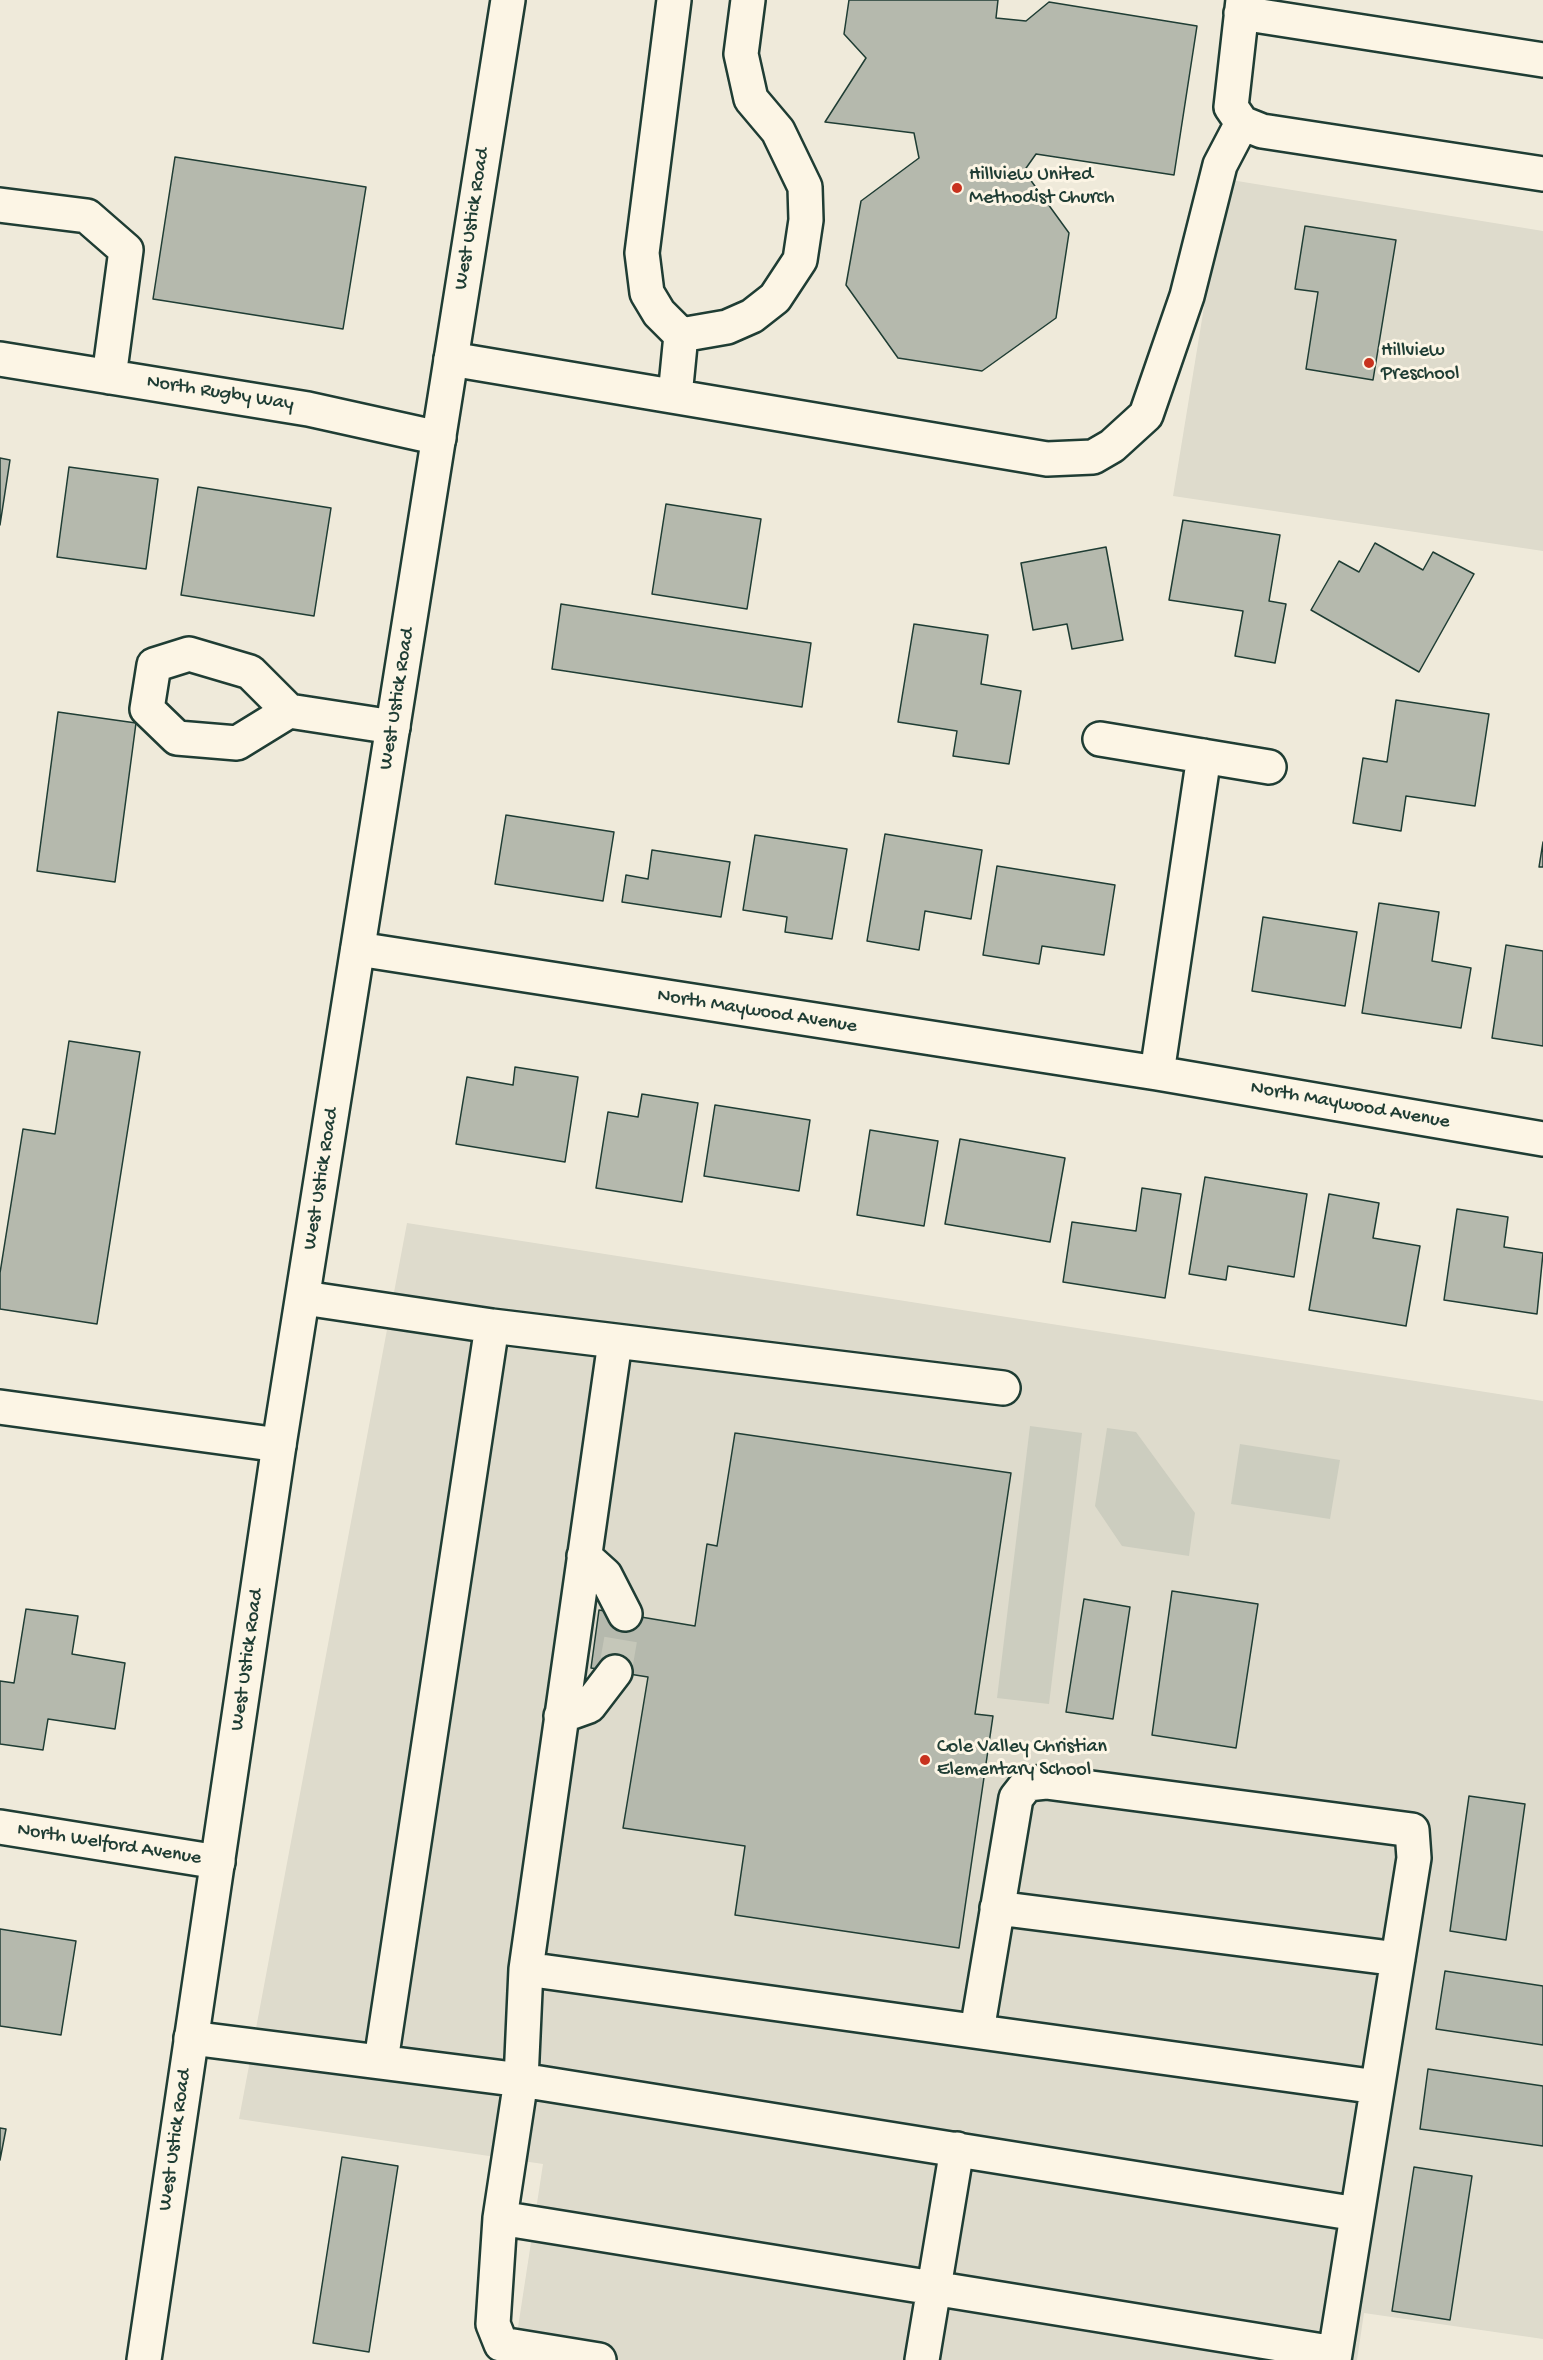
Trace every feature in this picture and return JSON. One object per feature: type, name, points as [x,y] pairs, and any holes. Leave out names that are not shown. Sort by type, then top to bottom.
[{"type":"main road","name":"West Ustick Road","points":[[144,2360],[279,1445],[508,0]]},
{"type":"main road","points":[[674,0],[642,253],[647,293],[659,313],[681,335]]},
{"type":"main road","points":[[681,335],[727,327],[752,316],[775,298],[800,260],[806,220],[805,187],[778,131],[751,99],[741,54],[748,0]]},
{"type":"main road","points":[[1543,60],[1242,7],[1231,107],[1242,123],[1262,131],[1543,174]]},
{"type":"main road","points":[[451,360],[1047,459],[1093,457],[1113,446],[1146,415],[1187,296],[1220,165],[1242,123]]},
{"type":"main road","points":[[0,205],[87,216],[126,250],[109,376]]},
{"type":"main road","points":[[675,396],[681,335]]},
{"type":"main road","name":"North Rugby Way","points":[[0,359],[308,408],[439,438]]},
{"type":"main road","points":[[289,711],[393,727]]},
{"type":"main road","points":[[1100,739],[1269,768]]},
{"type":"main road","points":[[1156,1073],[1204,756]]},
{"type":"main road","name":"North Maywood Avenue","points":[[358,949],[1156,1073],[1543,1139]]},
{"type":"main road","points":[[304,1298],[615,1342],[1004,1388]]},
{"type":"main road","points":[[381,2061],[492,1326]]},
{"type":"main road","points":[[599,2360],[501,2344],[493,2324],[500,2218],[521,2080],[526,1969],[615,1342]]},
{"type":"main road","points":[[0,1407],[279,1445]]},
{"type":"main road","points":[[585,1556],[605,1575],[624,1614]]},
{"type":"main road","points":[[561,1716],[590,1706],[615,1672]]},
{"type":"main road","points":[[500,2218],[1334,2356],[1414,1858],[1412,1830],[1046,1782],[1027,1784],[1016,1798],[977,2031]]},
{"type":"main road","name":"North Welford Avenue","points":[[0,1827],[218,1862]]},
{"type":"main road","points":[[997,1908],[1398,1959]]},
{"type":"main road","points":[[526,1969],[1377,2087]]},
{"type":"main road","points":[[191,2038],[521,2080],[1357,2214]]},
{"type":"main road","points":[[922,2360],[957,2149]]},
{"type":"shaded area","name":"Hillview Preschool","points":[[1225,179],[1543,231],[1543,551],[1173,496]]},
{"type":"shaded area","name":"Cole Valley Christian Elementary School","points":[[407,1223],[1543,1401],[1543,2339],[1364,2313],[1357,2360],[513,2360],[543,2164],[239,2119]]},
{"type":"shaded area","points":[[1030,1426],[1082,1433],[1049,1704],[997,1698]]},
{"type":"shaded area","points":[[1107,1428],[1136,1432],[1195,1513],[1189,1556],[1122,1546],[1095,1506]]},
{"type":"shaded area","points":[[1240,1444],[1340,1460],[1330,1519],[1231,1504]]},
{"type":"building","name":"Hillview United Methodist Church","points":[[849,0],[998,0],[996,18],[1026,21],[1049,2],[1197,26],[1174,175],[1036,154],[1024,171],[1069,233],[1056,318],[982,371],[898,358],[846,285],[861,201],[919,158],[914,133],[825,122],[866,58],[844,34]]},
{"type":"building","points":[[175,157],[366,187],[343,329],[153,299]]},
{"type":"building","points":[[1305,226],[1396,240],[1373,380],[1306,369],[1318,292],[1295,289]]},
{"type":"building","points":[[0,458],[10,460],[0,525]]},
{"type":"building","points":[[69,467],[158,479],[146,569],[57,557]]},
{"type":"building","points":[[198,487],[331,508],[314,616],[181,595]]},
{"type":"building","points":[[666,504],[761,519],[747,609],[652,594]]},
{"type":"building","points":[[1183,520],[1280,535],[1269,601],[1286,604],[1275,663],[1235,656],[1243,611],[1169,600]]},
{"type":"building","points":[[1375,543],[1423,570],[1433,552],[1474,574],[1419,672],[1311,610],[1339,561],[1359,572]]},
{"type":"building","points":[[1106,547],[1123,640],[1072,649],[1067,624],[1033,630],[1021,563]]},
{"type":"building","points":[[561,604],[811,643],[802,707],[552,669]]},
{"type":"building","points":[[914,624],[988,635],[981,684],[1021,691],[1009,764],[953,756],[957,731],[898,722]]},
{"type":"building","points":[[1396,700],[1489,714],[1475,806],[1406,796],[1401,831],[1353,823],[1363,758],[1387,762]]},
{"type":"building","points":[[58,712],[136,723],[115,882],[37,871]]},
{"type":"building","points":[[506,815],[614,832],[603,901],[495,884]]},
{"type":"building","points":[[885,834],[982,850],[971,919],[925,911],[919,950],[867,941]]},
{"type":"building","points":[[755,835],[847,849],[832,939],[785,932],[787,917],[743,910]]},
{"type":"building","points":[[1543,842],[1543,867],[1539,867]]},
{"type":"building","points":[[652,850],[730,862],[721,917],[622,902],[626,875],[648,879]]},
{"type":"building","points":[[997,866],[1115,885],[1104,955],[1042,946],[1039,964],[983,955]]},
{"type":"building","points":[[1379,903],[1439,912],[1432,961],[1471,968],[1461,1028],[1362,1013]]},
{"type":"building","points":[[1263,917],[1357,932],[1345,1006],[1252,991]]},
{"type":"building","points":[[1506,945],[1543,951],[1543,1046],[1492,1038]]},
{"type":"building","points":[[69,1041],[140,1052],[97,1324],[0,1309],[0,1273],[23,1129],[55,1134]]},
{"type":"building","points":[[515,1067],[578,1077],[565,1162],[456,1144],[467,1077],[513,1085]]},
{"type":"building","points":[[642,1094],[698,1103],[682,1202],[596,1188],[608,1112],[638,1117]]},
{"type":"building","points":[[715,1105],[810,1120],[799,1191],[704,1176]]},
{"type":"building","points":[[870,1130],[938,1141],[924,1226],[857,1215]]},
{"type":"building","points":[[960,1139],[1065,1158],[1050,1242],[945,1224]]},
{"type":"building","points":[[1205,1177],[1307,1194],[1294,1277],[1228,1266],[1226,1280],[1189,1274]]},
{"type":"building","points":[[1142,1188],[1181,1194],[1165,1298],[1063,1282],[1072,1222],[1136,1231]]},
{"type":"building","points":[[1329,1194],[1379,1203],[1373,1238],[1420,1246],[1406,1326],[1309,1310]]},
{"type":"building","points":[[1457,1209],[1508,1217],[1504,1247],[1543,1253],[1537,1314],[1444,1300]]},
{"type":"building","points":[[735,1433],[1011,1473],[975,1714],[993,1716],[959,1948],[735,1915],[745,1846],[623,1828],[648,1677],[591,1668],[599,1610],[695,1626],[707,1544],[717,1546]]},
{"type":"building","points":[[1172,1591],[1258,1604],[1236,1748],[1152,1735]]},
{"type":"building","points":[[1084,1599],[1130,1607],[1113,1719],[1066,1712]]},
{"type":"building","points":[[26,1609],[78,1616],[72,1654],[125,1663],[115,1729],[48,1719],[43,1750],[0,1744],[0,1681],[14,1683]]},
{"type":"building","points":[[1469,1796],[1525,1804],[1506,1940],[1450,1931]]},
{"type":"building","points":[[0,1929],[76,1941],[61,2035],[0,2026]]},
{"type":"building","points":[[1445,1971],[1543,1986],[1543,2045],[1436,2029]]},
{"type":"building","points":[[1428,2069],[1543,2086],[1543,2146],[1420,2129]]},
{"type":"building","points":[[0,2128],[6,2129],[0,2160]]},
{"type":"building","points":[[342,2157],[398,2166],[369,2352],[313,2343]]},
{"type":"building","points":[[1414,2167],[1472,2176],[1450,2320],[1392,2311]]},
{"type":"tunnel","points":[[615,1672],[625,1614]]},
{"type":"place","name":"Hillview United Methodist Church","points":[[957,188]]},
{"type":"place","name":"Hillview Preschool","points":[[1369,363]]},
{"type":"place","name":"Cole Valley Christian Elementary School","points":[[925,1760]]}]
